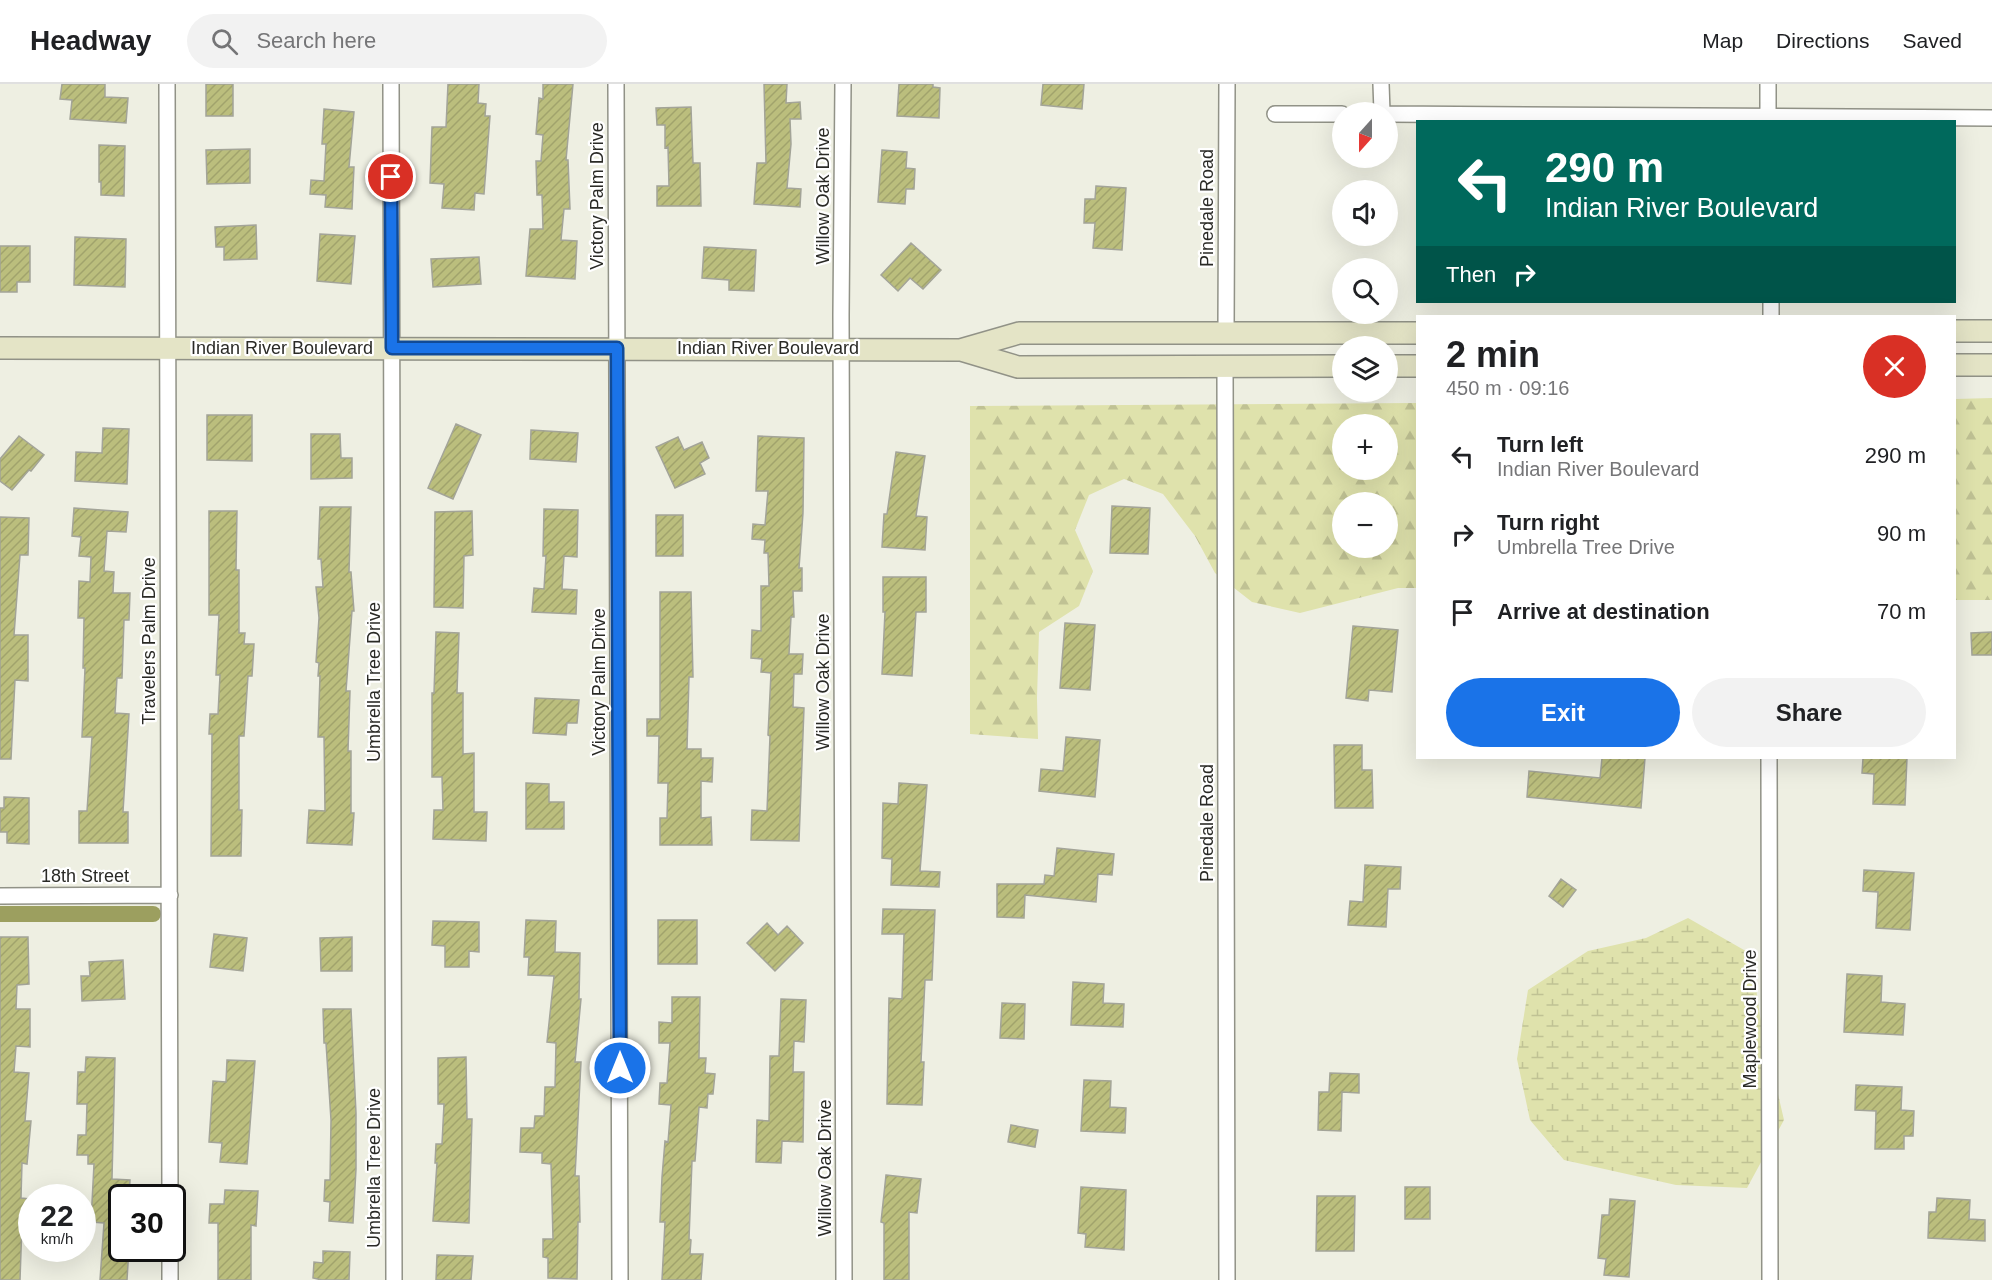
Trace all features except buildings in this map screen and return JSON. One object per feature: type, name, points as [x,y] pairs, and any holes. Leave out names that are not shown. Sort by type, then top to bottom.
[{"type":"main road","points":[[1956,331],[1992,331]]},
{"type":"main road","name":"Indian River Boulevard","points":[[960,350],[1019,333],[1416,333]]},
{"type":"main road","name":"Indian River Boulevard","points":[[0,348],[960,350],[1018,367],[1332,366]]},
{"type":"main road","points":[[1956,365],[1992,365]]},
{"type":"main road","points":[[1398,366],[1416,366]]},
{"type":"street","name":"Travelers Palm Drive","points":[[167,84],[170,1184]]},
{"type":"street","name":"Umbrella Tree Drive","points":[[391,84],[394,1280]]},
{"type":"street","name":"Victory Palm Drive","points":[[616,84],[620,1280]]},
{"type":"street","name":"Willow Oak Drive","points":[[843,84],[844,1280]]},
{"type":"street","name":"Pinedale Road","points":[[1226,333],[1227,84]]},
{"type":"street","points":[[1382,84],[1382,102]]},
{"type":"street","points":[[1768,84],[1768,119]]},
{"type":"street","points":[[1275,114],[1332,114]]},
{"type":"street","points":[[1398,114],[1768,119],[1992,118]]},
{"type":"street","name":"Pinedale Road","points":[[1225,367],[1227,1280]]},
{"type":"street","name":"Maplewood Drive","points":[[1769,759],[1770,1280]]},
{"type":"street","name":"18th Street","points":[[0,897],[170,896]]},
{"type":"street","points":[[170,1262],[170,1280]]},
{"type":"green space","points":[[1992,398],[1992,600],[1956,600],[1956,399]]},
{"type":"green space","points":[[1416,403],[1416,588],[1398,588],[1300,613],[1252,602],[1215,573],[1195,536],[1163,494],[1124,479],[1089,495],[1075,530],[1093,571],[1079,606],[1039,632],[1038,739],[970,734],[970,406]]},
{"type":"green space","points":[[1688,918],[1751,954],[1760,1016],[1784,1120],[1747,1188],[1676,1185],[1564,1160],[1530,1120],[1517,1059],[1528,990],[1588,951],[1646,938]]},
{"type":"waterway","points":[[0,914],[153,914]]},
{"type":"route","points":[[391,177],[392,348],[617,348],[620,1068]]}]
